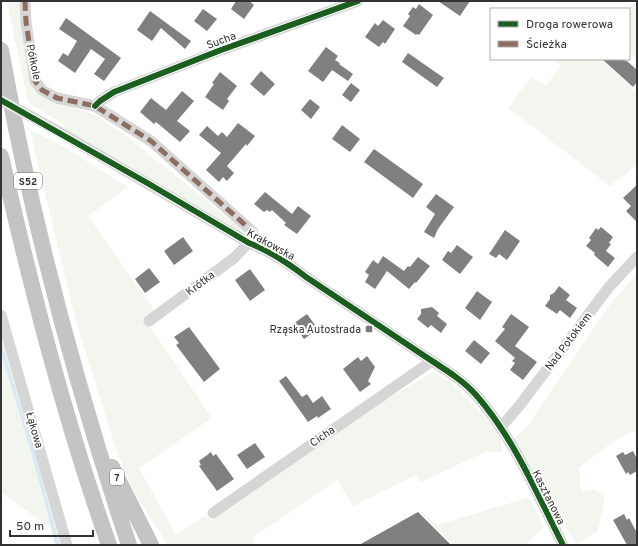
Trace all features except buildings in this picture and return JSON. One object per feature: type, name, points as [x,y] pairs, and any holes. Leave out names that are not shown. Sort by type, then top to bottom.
[{"type":"highway","name":"S52","points":[[1,50],[18,138],[48,272],[86,409]]},
{"type":"highway","name":"S52","points":[[1,156],[25,263],[79,456],[109,545]]},
{"type":"highway","points":[[86,409],[129,545]]},
{"type":"highway","name":"7","points":[[86,409],[126,496],[151,545]]},
{"type":"street","name":"Półkole","points":[[25,1],[26,22],[36,81],[42,90],[57,98],[95,106]]},
{"type":"street","name":"Sucha","points":[[95,106],[114,92],[221,50],[358,1]]},
{"type":"street","name":"Krakowska","points":[[1,100],[150,184],[249,243],[262,248],[290,265],[432,361],[474,394],[501,427],[518,458]]},
{"type":"street","points":[[95,106],[151,141],[253,232],[253,238],[249,243]]},
{"type":"street","name":"Krótka","points":[[149,321],[234,258],[249,243]]},
{"type":"street","name":"Nad Potokiem","points":[[501,427],[520,405],[609,286],[637,257]]},
{"type":"street","name":"Łąkowa","points":[[1,315],[67,545]]},
{"type":"street","name":"Cicha","points":[[213,512],[432,361]]},
{"type":"street","name":"Kasztanowa","points":[[518,458],[562,545]]},
{"type":"shaded area","points":[[7,1],[22,1],[32,84],[55,101],[95,115],[125,135],[248,234],[241,232],[65,130],[64,125],[28,102]]},
{"type":"shaded area","points":[[637,1],[637,59],[630,53],[629,8]]},
{"type":"shaded area","points":[[555,60],[601,60],[637,92],[637,165],[610,186],[508,108],[531,77],[546,86],[561,65]]},
{"type":"shaded area","points":[[30,130],[59,144],[128,187],[88,216],[155,311],[145,319],[212,418],[139,468],[176,535],[206,515],[211,521],[372,408],[433,372],[451,382],[488,420],[501,438],[502,452],[485,452],[421,482],[416,475],[353,506],[337,480],[252,538],[256,545],[168,545],[135,494],[116,449],[75,318]]},
{"type":"shaded area","points":[[637,273],[637,430],[614,442],[579,468],[581,492],[594,489],[605,497],[597,532],[576,544],[514,439],[528,425],[609,306]]},
{"type":"shaded area","points":[[1,334],[62,545],[55,545],[50,528],[1,492]]},
{"type":"shaded area","points":[[527,498],[531,500],[544,527],[525,545],[498,545],[495,542],[493,545],[453,545],[420,512],[422,512],[437,525]]},
{"type":"waterway","points":[[1,347],[32,449],[58,545]]},
{"type":"marked path","points":[[25,1],[26,22],[35,81],[42,90],[57,98],[95,106],[151,141],[253,232],[253,238],[249,243]]},
{"type":"cycle path","points":[[95,106],[114,92],[221,50],[358,1]]},
{"type":"cycle path","points":[[1,100],[249,243],[279,258],[450,372],[464,383],[476,395],[502,429],[534,486],[563,545]]},
{"type":"place","name":"Rząska Autostrada","points":[[369,329]]}]
